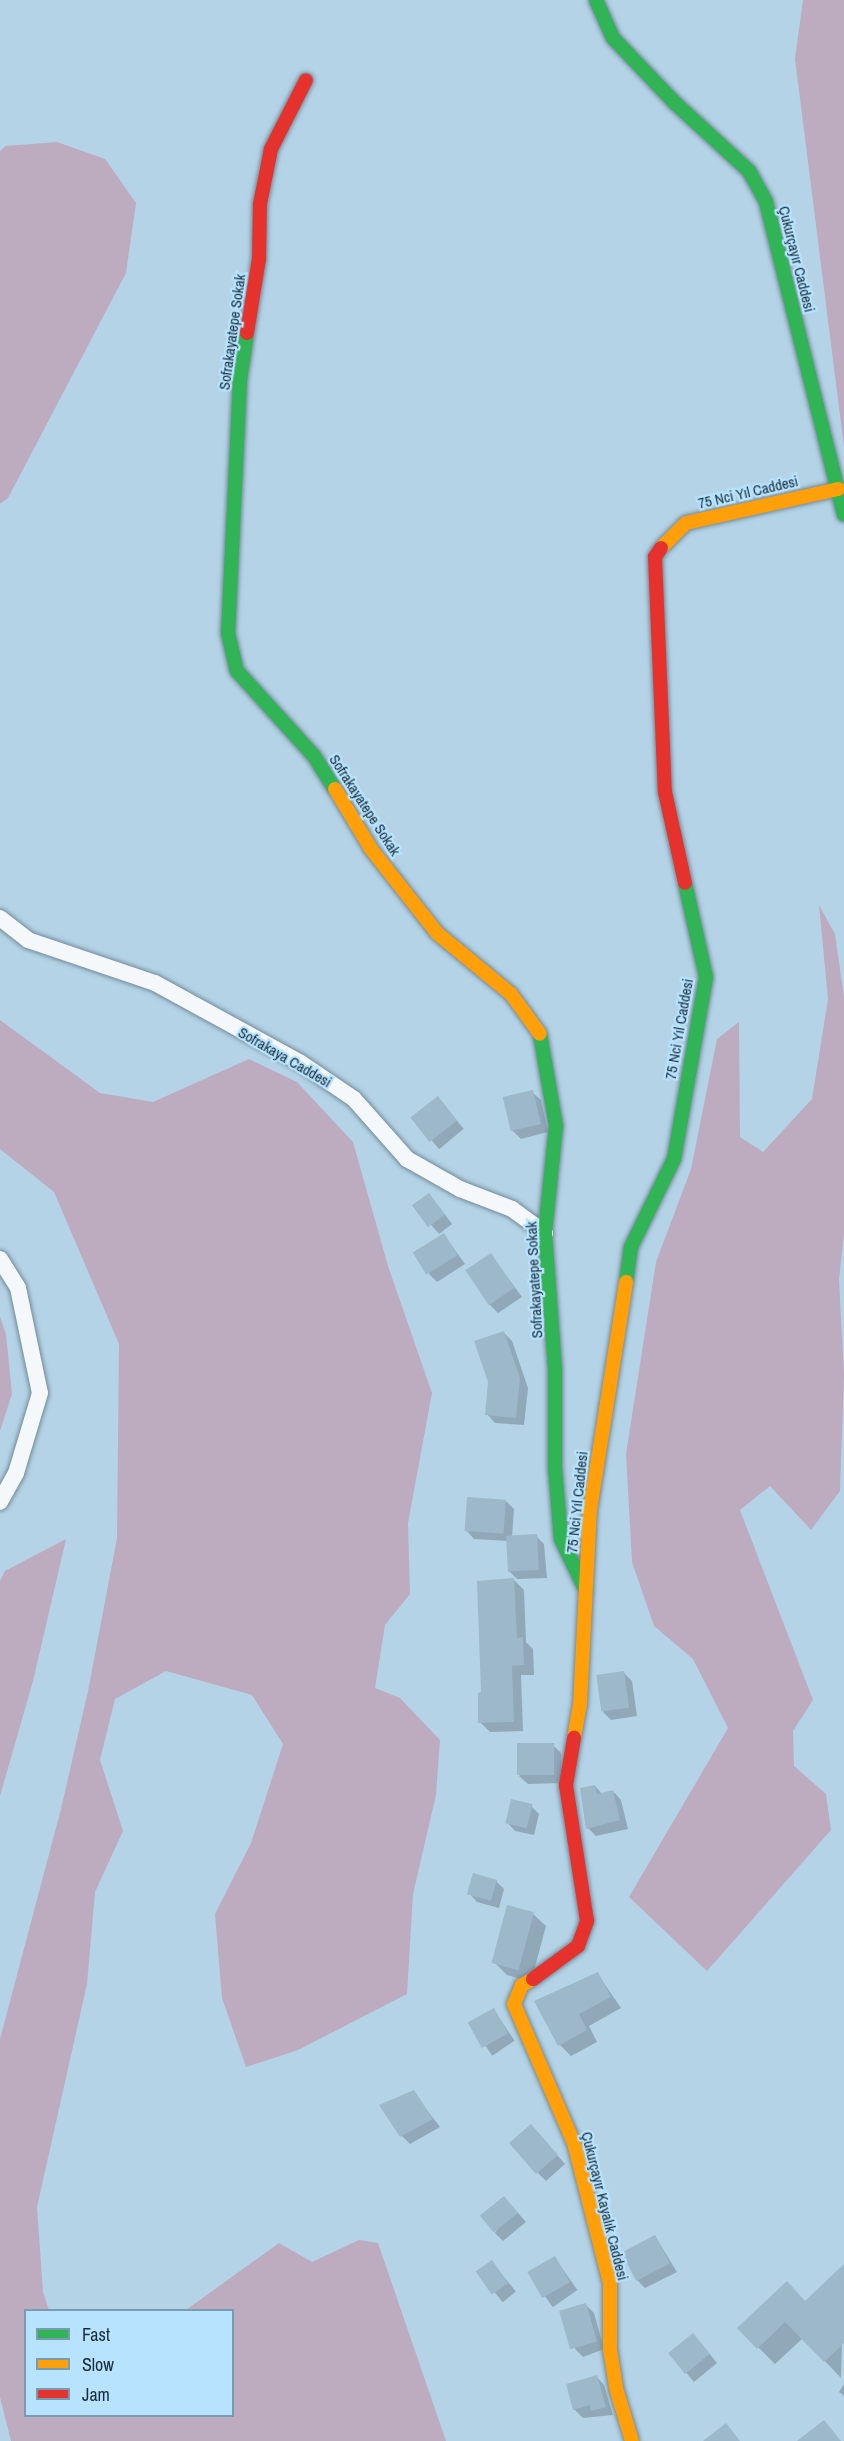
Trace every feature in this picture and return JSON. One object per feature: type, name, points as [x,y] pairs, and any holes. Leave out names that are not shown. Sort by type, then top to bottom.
[{"type":"street","name":"Çukurçayır Caddesi","points":[[596,0],[613,38],[675,103],[749,171],[766,202],[844,514]]},
{"type":"street","name":"Sofrakayatepe Sokak","points":[[306,80],[272,149],[260,204],[259,259],[240,380],[228,633],[237,671],[314,756],[378,858],[437,933],[485,976],[511,994],[541,1036],[556,1126],[545,1233],[561,1539],[586,1592]]},
{"type":"street","name":"75 Nci Yıl Caddesi","points":[[586,1592],[590,1510],[631,1247],[674,1159],[706,977],[665,792],[655,557],[670,535],[686,523],[838,489]]},
{"type":"street","name":"Sofrakaya Caddesi","points":[[0,918],[28,940],[154,983],[301,1063],[354,1099],[407,1159],[460,1189],[512,1209],[545,1233]]},
{"type":"street","points":[[0,1259],[18,1288],[40,1393],[16,1473],[0,1502]]},
{"type":"street","name":"Çukurçayır Kayalık Caddesi","points":[[586,1592],[580,1705],[566,1785],[587,1921],[578,1946],[554,1967],[522,1985],[514,2004],[574,2143],[610,2283],[609,2349],[616,2388],[632,2441]]},
{"type":"shaded area","points":[[803,0],[844,0],[844,447],[795,59]]},
{"type":"shaded area","points":[[57,142],[105,159],[136,203],[126,273],[8,498],[0,504],[0,151],[6,146]]},
{"type":"shaded area","points":[[819,905],[835,934],[844,997],[844,1233],[839,1279],[844,1375],[840,1491],[811,1530],[770,1486],[740,1510],[813,1700],[793,1731],[794,1766],[826,1794],[831,1830],[707,1971],[629,1897],[728,1728],[693,1659],[654,1626],[632,1562],[626,1454],[656,1262],[691,1169],[717,1039],[739,1022],[740,1137],[763,1152],[812,1099],[828,999]]},
{"type":"shaded area","points":[[0,1020],[100,1093],[153,1102],[249,1059],[297,1082],[353,1142],[388,1266],[432,1393],[408,1523],[410,1594],[385,1625],[375,1688],[400,1698],[440,1740],[436,1795],[413,1894],[407,1994],[298,2050],[246,2067],[222,1998],[215,1914],[251,1843],[283,1744],[252,1695],[166,1671],[115,1699],[100,1760],[123,1831],[95,1892],[87,1984],[37,2207],[43,2292],[49,2309],[24,2309],[24,2417],[234,2417],[234,2309],[187,2309],[279,2243],[312,2262],[359,2240],[378,2243],[446,2441],[11,2441],[0,2397],[0,2039],[61,1809],[88,1691],[117,1538],[119,1344],[54,1192],[0,1149]]},
{"type":"shaded area","points":[[0,1317],[6,1334],[12,1394],[0,1431]]},
{"type":"shaded area","points":[[66,1539],[33,1681],[0,1796],[0,1581],[5,1571]]},
{"type":"building","points":[[533,1090],[541,1124],[511,1131],[503,1097]]},
{"type":"building","points":[[438,1096],[457,1120],[430,1142],[410,1118]]},
{"type":"building","points":[[429,1193],[445,1215],[428,1227],[412,1205]]},
{"type":"building","points":[[444,1233],[458,1255],[426,1275],[413,1253]]},
{"type":"building","points":[[491,1253],[514,1288],[489,1305],[465,1270]]},
{"type":"building","points":[[504,1331],[520,1378],[516,1418],[485,1415],[488,1382],[474,1341]]},
{"type":"building","points":[[467,1497],[506,1500],[504,1534],[465,1531]]},
{"type":"building","points":[[537,1534],[539,1570],[508,1572],[506,1536]]},
{"type":"building","points":[[514,1578],[517,1638],[523,1637],[524,1665],[512,1666],[514,1722],[478,1723],[478,1693],[481,1692],[477,1581]]},
{"type":"building","points":[[624,1671],[629,1708],[601,1712],[596,1675]]},
{"type":"building","points":[[517,1743],[554,1743],[554,1775],[517,1775]]},
{"type":"building","points":[[595,1785],[597,1794],[613,1790],[620,1820],[586,1829],[580,1788]]},
{"type":"building","points":[[511,1799],[532,1804],[527,1828],[505,1823]]},
{"type":"building","points":[[473,1873],[497,1880],[491,1901],[467,1894]]},
{"type":"building","points":[[507,1905],[534,1912],[519,1970],[491,1963]]},
{"type":"building","points":[[598,1972],[611,1997],[579,2014],[587,2030],[558,2046],[534,2001]]},
{"type":"building","points":[[494,2008],[508,2033],[482,2048],[468,2023]]},
{"type":"building","points":[[414,2090],[433,2119],[400,2137],[379,2105]]},
{"type":"building","points":[[531,2124],[558,2155],[536,2174],[509,2143]]},
{"type":"building","points":[[504,2196],[518,2213],[494,2233],[480,2216]]},
{"type":"building","points":[[655,2235],[670,2263],[636,2281],[621,2253]]},
{"type":"building","points":[[555,2256],[570,2282],[542,2298],[527,2272]]},
{"type":"building","points":[[492,2260],[508,2283],[492,2294],[476,2271]]},
{"type":"building","points":[[844,2264],[844,2343],[824,2362],[785,2322],[757,2349],[737,2328],[787,2281],[805,2301]]},
{"type":"building","points":[[586,2303],[597,2341],[570,2349],[559,2311]]},
{"type":"building","points":[[693,2333],[710,2354],[685,2374],[668,2353]]},
{"type":"building","points":[[597,2375],[606,2407],[591,2411],[590,2405],[573,2410],[566,2384]]},
{"type":"building","points":[[824,2420],[841,2441],[797,2441]]},
{"type":"building","points":[[726,2423],[740,2441],[703,2441]]},
{"type":"traffic: fast","points":[[596,0],[613,38],[675,103],[749,171],[766,202],[844,514]]},
{"type":"traffic: fast","points":[[247,333],[240,380],[228,633],[237,671],[314,756],[335,789]]},
{"type":"traffic: fast","points":[[626,1282],[631,1247],[674,1159],[706,977],[685,883]]},
{"type":"traffic: fast","points":[[540,1034],[556,1126],[545,1233],[555,1369],[555,1468],[561,1539],[586,1591]]},
{"type":"traffic: slow","points":[[661,548],[686,523],[838,489]]},
{"type":"traffic: slow","points":[[335,789],[371,849],[437,933],[511,994],[540,1034]]},
{"type":"traffic: slow","points":[[574,1738],[580,1705],[590,1510],[626,1282]]},
{"type":"traffic: slow","points":[[533,1979],[522,1985],[514,2004],[574,2143],[610,2283],[610,2349],[616,2388],[632,2441]]},
{"type":"traffic: jam","points":[[247,333],[259,259],[260,204],[271,149],[306,80]]},
{"type":"traffic: jam","points":[[661,548],[655,557],[665,792],[685,883]]},
{"type":"traffic: jam","points":[[533,1979],[578,1946],[587,1921],[566,1785],[574,1738]]}]
